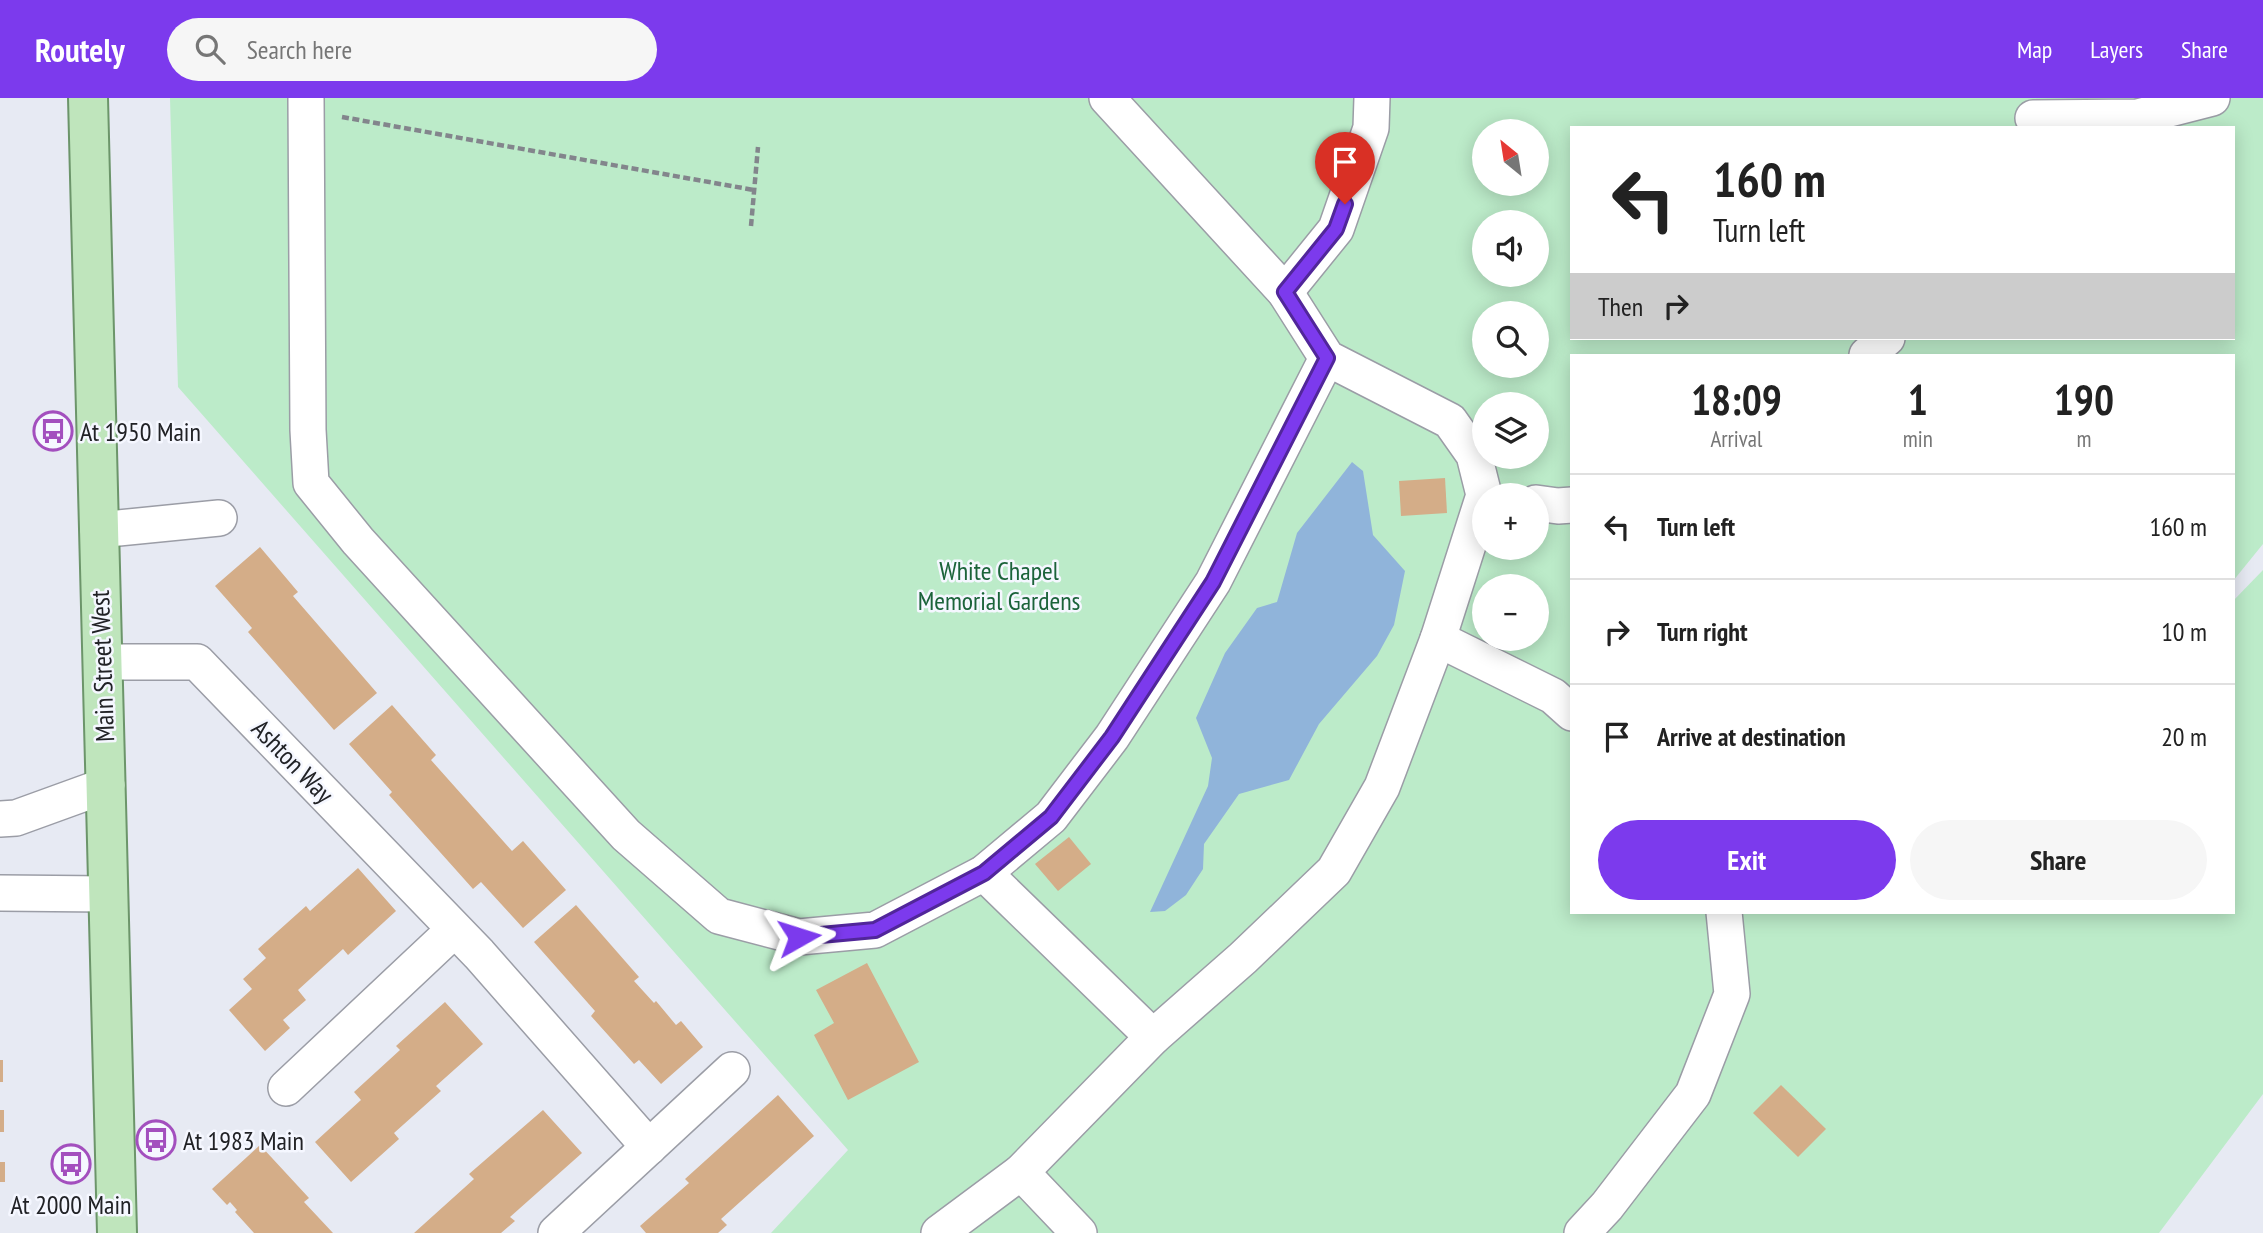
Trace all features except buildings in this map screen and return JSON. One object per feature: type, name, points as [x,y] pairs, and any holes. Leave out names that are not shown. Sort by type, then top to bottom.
[{"type":"main road","name":"Main Street West","points":[[88,98],[117,1233]]},
{"type":"lane","points":[[1107,98],[1285,292],[1327,358],[1450,421],[1474,455],[1482,483]]},
{"type":"lane","points":[[1285,292],[1336,229],[1371,128],[1372,98]]},
{"type":"lane","points":[[2031,115],[2138,117],[2212,98]]},
{"type":"lane","points":[[306,104],[308,430],[311,483],[358,541],[626,835],[719,916],[799,937],[875,930],[984,873],[1051,817],[1112,737],[1213,582],[1327,358]]},
{"type":"lane","points":[[1868,354],[1884,340]]},
{"type":"lane","points":[[1549,505],[1570,505]]},
{"type":"lane","points":[[98,530],[219,518]]},
{"type":"lane","points":[[939,1233],[1021,1172],[1153,1037],[1243,958],[1334,871],[1382,787],[1438,639],[1472,537]]},
{"type":"lane","points":[[1438,639],[1553,696],[1570,711]]},
{"type":"lane","name":"Ashton Way","points":[[102,662],[197,662],[479,954],[649,1147]]},
{"type":"lane","points":[[0,819],[16,818],[107,785]]},
{"type":"lane","points":[[984,873],[1153,1037]]},
{"type":"lane","points":[[0,893],[107,894]]},
{"type":"lane","points":[[1582,1233],[1607,1206],[1693,1094],[1732,994],[1724,914]]},
{"type":"lane","points":[[286,1088],[454,930]]},
{"type":"lane","points":[[555,1233],[732,1070]]},
{"type":"lane","points":[[1021,1172],[1079,1233]]},
{"type":"path","points":[[306,104],[754,190]]},
{"type":"path","points":[[751,226],[758,147]]},
{"type":"green space","name":"White Chapel Memorial Gardens","points":[[170,98],[2263,98],[2263,544],[2235,579],[2235,354],[1570,354],[1570,914],[2235,914],[2235,599],[2263,570],[2263,1094],[2159,1233],[771,1233],[848,1150],[178,387]]},
{"type":"water","points":[[1352,462],[1363,471],[1373,535],[1405,571],[1394,625],[1377,656],[1319,724],[1289,780],[1239,794],[1204,844],[1203,869],[1186,895],[1165,911],[1150,912],[1208,786],[1212,758],[1196,718],[1225,653],[1257,608],[1277,602],[1297,533]]},
{"type":"place","name":"At 1950 Main","points":[[53,431]]},
{"type":"place","name":"At 1983 Main","points":[[156,1140]]},
{"type":"place","name":"At 2000 Main","points":[[71,1164]]},
{"type":"route","points":[[799,937],[875,930],[984,873],[1051,817],[1112,737],[1213,582],[1327,358],[1285,292],[1336,229],[1345,204]]}]
